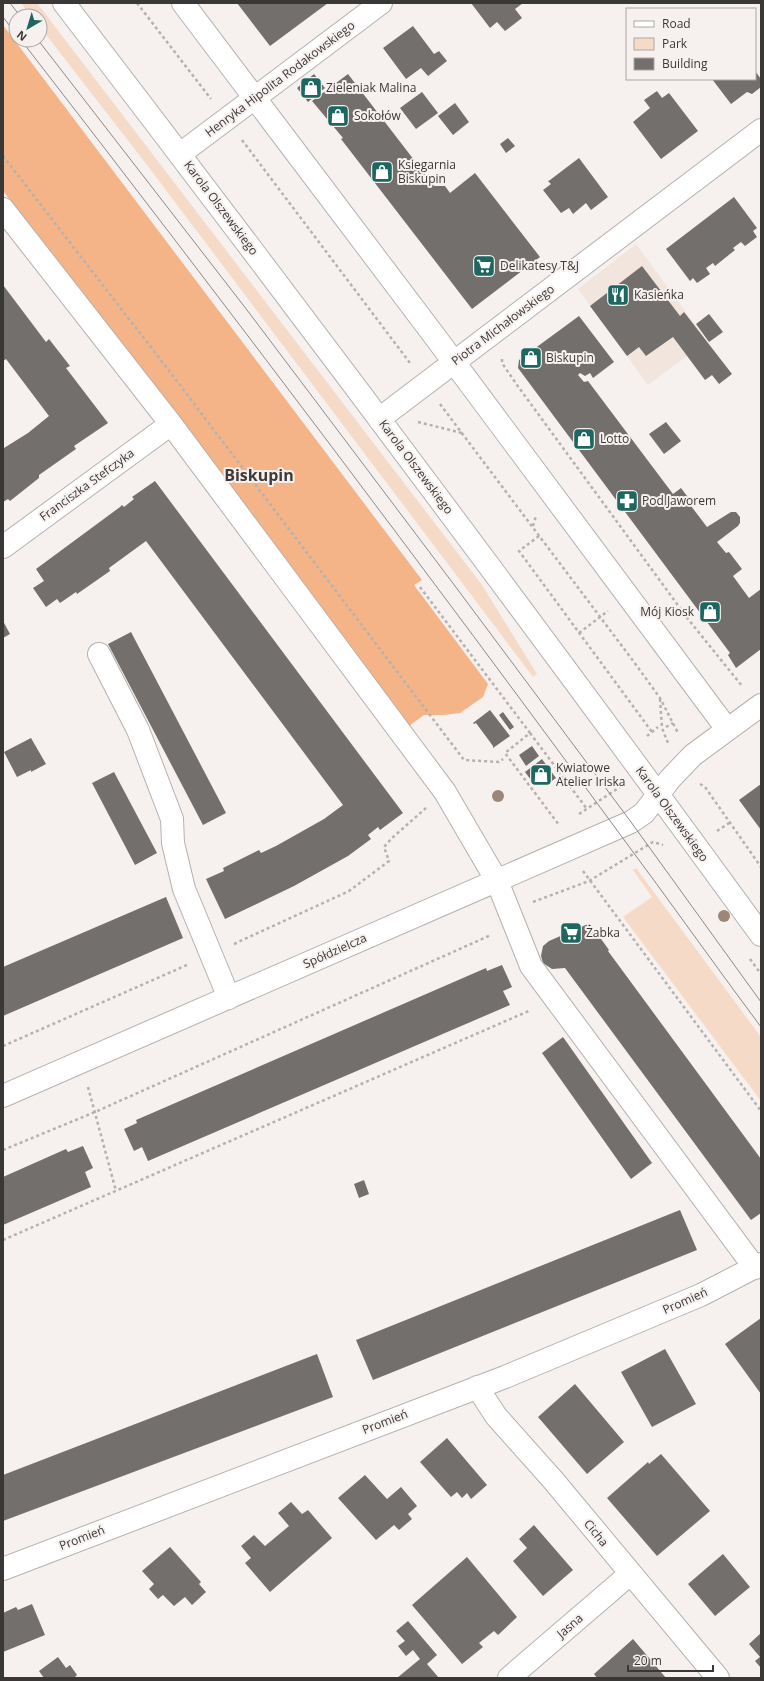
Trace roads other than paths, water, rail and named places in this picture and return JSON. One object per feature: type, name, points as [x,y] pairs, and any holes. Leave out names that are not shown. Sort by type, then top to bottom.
[{"type":"street","name":"Karola Olszewskiego","points":[[64,3],[180,154],[488,563],[761,935]]},
{"type":"street","points":[[183,3],[454,362],[727,730]]},
{"type":"street","name":"Henryka Hipolita Rodakowskiego","points":[[180,154],[381,3]]},
{"type":"street","name":"Piotra Michałowskiego","points":[[379,419],[761,130]]},
{"type":"street","points":[[3,209],[171,424],[445,792],[498,880],[531,966],[758,1266]]},
{"type":"street","name":"Franciszka Stefczyka","points":[[3,547],[171,424]]},
{"type":"street","points":[[99,654],[138,730],[172,820],[173,843],[184,889],[230,998]]},
{"type":"street","name":"Spółdzielcza","points":[[3,1096],[631,822],[644,813],[674,774],[693,755],[761,705]]},
{"type":"street","name":"Promień","points":[[3,1569],[505,1377],[701,1295],[758,1266]]},
{"type":"street","name":"Cicha","points":[[476,1387],[496,1416],[553,1480],[718,1678]]},
{"type":"street","name":"Jasna","points":[[509,1678],[630,1574]]},
{"type":"tram line","points":[[10,3],[14,8]]},
{"type":"tram line","points":[[3,17],[8,24]]},
{"type":"tram line","points":[[27,48],[249,337],[474,636],[761,1027]]},
{"type":"tram line","points":[[44,48],[247,310],[455,586],[631,822],[761,1002]]},
{"type":"place","name":"Zieleniak Malina","points":[[311,88]]},
{"type":"place","name":"Sokołów","points":[[338,116]]},
{"type":"place","name":"Ksiegarnia Biskupin","points":[[382,172]]},
{"type":"place","name":"Delikatesy T&J","points":[[484,266]]},
{"type":"place","name":"Kasieńka","points":[[618,295]]},
{"type":"place","name":"Biskupin","points":[[531,358]]},
{"type":"place","name":"Lotto","points":[[584,439]]},
{"type":"place","name":"Pod Jaworem","points":[[627,501]]},
{"type":"place","name":"Mój Kiosk","points":[[710,612]]},
{"type":"place","name":"Kwiatowe Atelier Iriska","points":[[541,775]]},
{"type":"place","name":"Żabka","points":[[571,933]]},
{"type":"district","name":"Biskupin","points":[[259,475]]}]
